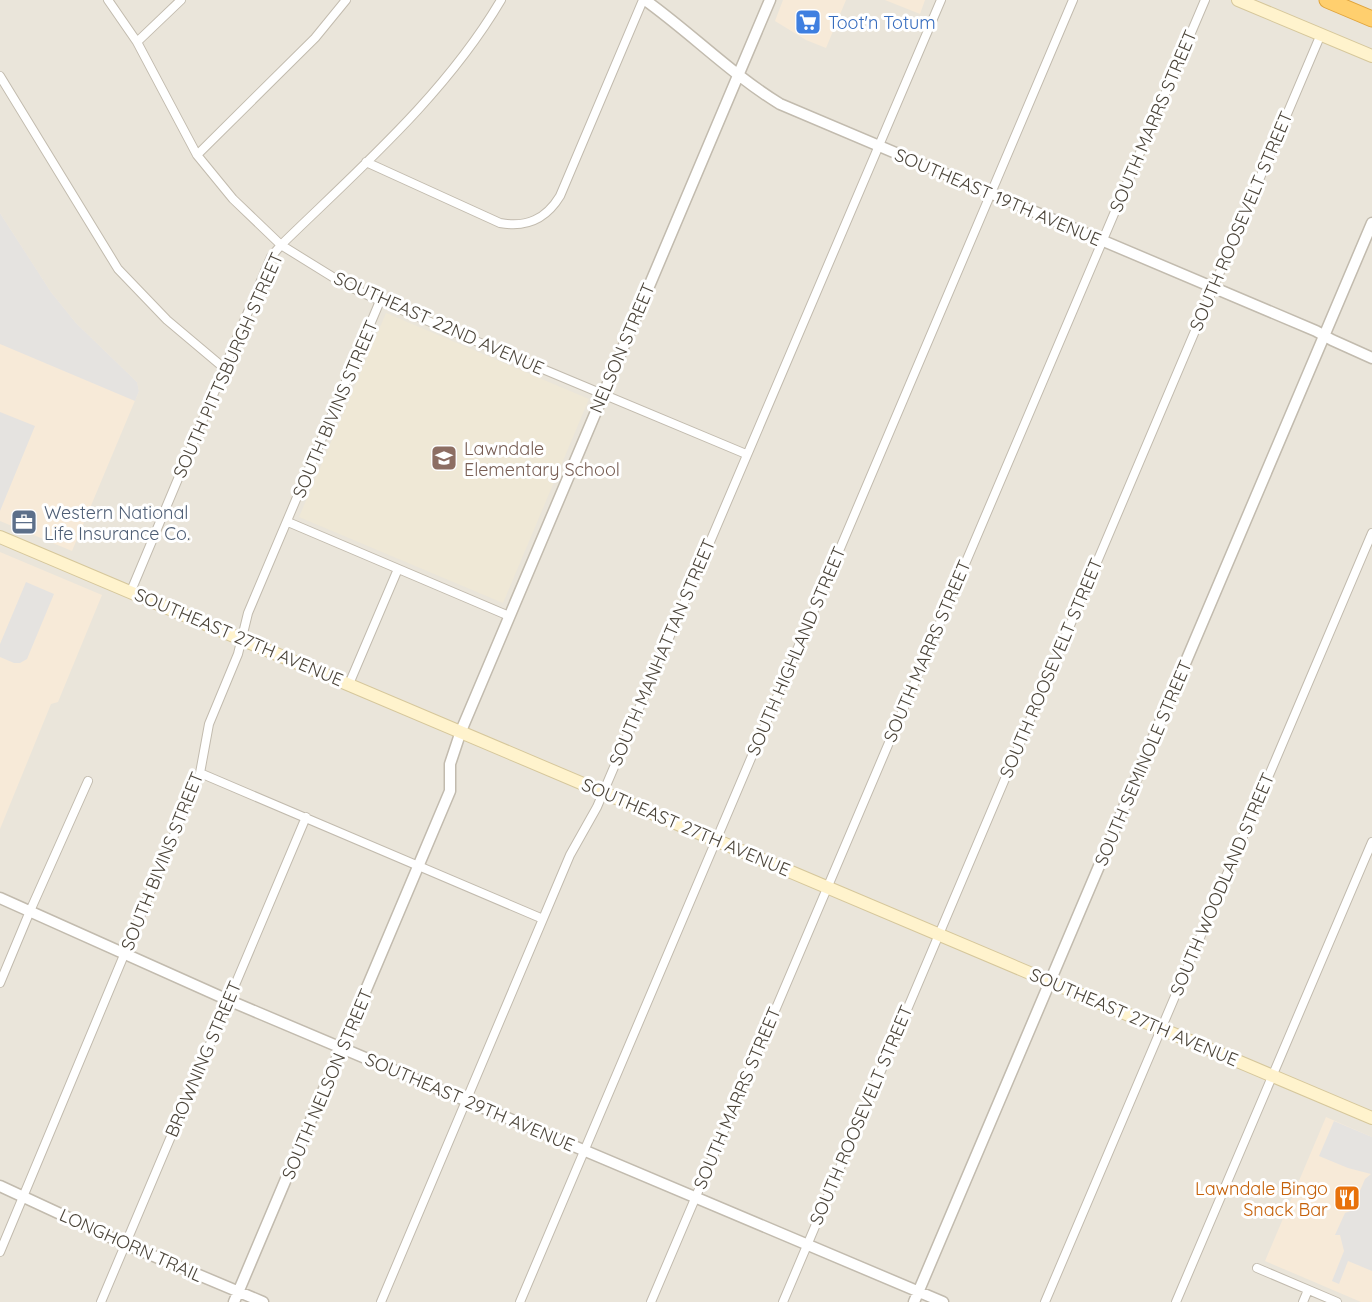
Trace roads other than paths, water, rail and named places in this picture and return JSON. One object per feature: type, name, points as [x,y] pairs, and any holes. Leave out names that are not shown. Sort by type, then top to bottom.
[{"type":"highway","points":[[1327,0],[1372,19]]},
{"type":"main road","points":[[1238,0],[1372,56]]},
{"type":"main road","name":"SOUTHEAST 27TH AVENUE","points":[[0,537],[1372,1118]]},
{"type":"street","name":"SOUTHEAST 22ND AVENUE","points":[[108,0],[137,42],[197,155],[233,200],[281,245],[344,284],[380,301],[746,454]]},
{"type":"street","points":[[137,42],[181,0]]},
{"type":"street","points":[[197,155],[315,38],[346,0]]},
{"type":"street","name":"SOUTH PITTSBURGH STREET","points":[[130,591],[271,257],[443,82],[468,51],[501,0]]},
{"type":"street","points":[[366,162],[500,223],[512,225],[536,221],[554,206],[560,195],[644,0]]},
{"type":"street","name":"SOUTHEAST 19TH AVENUE","points":[[644,0],[665,14],[738,76],[780,104],[1372,358]]},
{"type":"street","name":"NELSON STREET","points":[[418,865],[450,791],[450,764],[461,731],[770,0]]},
{"type":"street","name":"SOUTH MANHATTAN STREET","points":[[381,1302],[570,855],[589,824],[941,0]]},
{"type":"street","name":"SOUTH HIGHLAND STREET","points":[[520,1302],[1073,0]]},
{"type":"street","name":"SOUTH MARRS STREET","points":[[651,1302],[1205,0]]},
{"type":"street","name":"SOUTH ROOSEVELT STREET","points":[[783,1302],[1320,34]]},
{"type":"street","points":[[0,76],[118,269],[167,320],[224,368]]},
{"type":"street","name":"SOUTH SEMINOLE STREET","points":[[916,1297],[1372,223]]},
{"type":"street","name":"SOUTH BIVINS STREET","points":[[0,1252],[200,773],[209,724],[238,654],[248,613],[380,301]]},
{"type":"street","points":[[288,522],[509,616]]},
{"type":"street","name":"SOUTH WOODLAND STREET","points":[[1045,1302],[1372,533]]},
{"type":"street","points":[[350,684],[398,569]]},
{"type":"street","points":[[200,773],[543,919]]},
{"type":"street","points":[[0,983],[88,781]]},
{"type":"street","name":"BROWNING STREET","points":[[100,1302],[306,817]]},
{"type":"street","points":[[1176,1302],[1372,842]]},
{"type":"street","name":"SOUTH NELSON STREET","points":[[237,1297],[418,865]]},
{"type":"street","name":"SOUTHEAST 29TH AVENUE","points":[[0,898],[228,1000],[807,1245],[916,1297],[943,1302]]},
{"type":"street","name":"LONGHORN TRAIL","points":[[0,1186],[237,1297],[263,1302]]},
{"type":"street","points":[[1257,1268],[1337,1302]]},
{"type":"street","points":[[1303,1302],[1308,1290]]},
{"type":"place","name":"Toot'n Totum","points":[[808,22]]},
{"type":"place","name":"Lawndale Elementary School","points":[[444,458]]},
{"type":"place","name":"Western National Life Insurance Co.","points":[[24,522]]},
{"type":"place","name":"Lawndale Bingo Snack Bar","points":[[1347,1198]]}]
